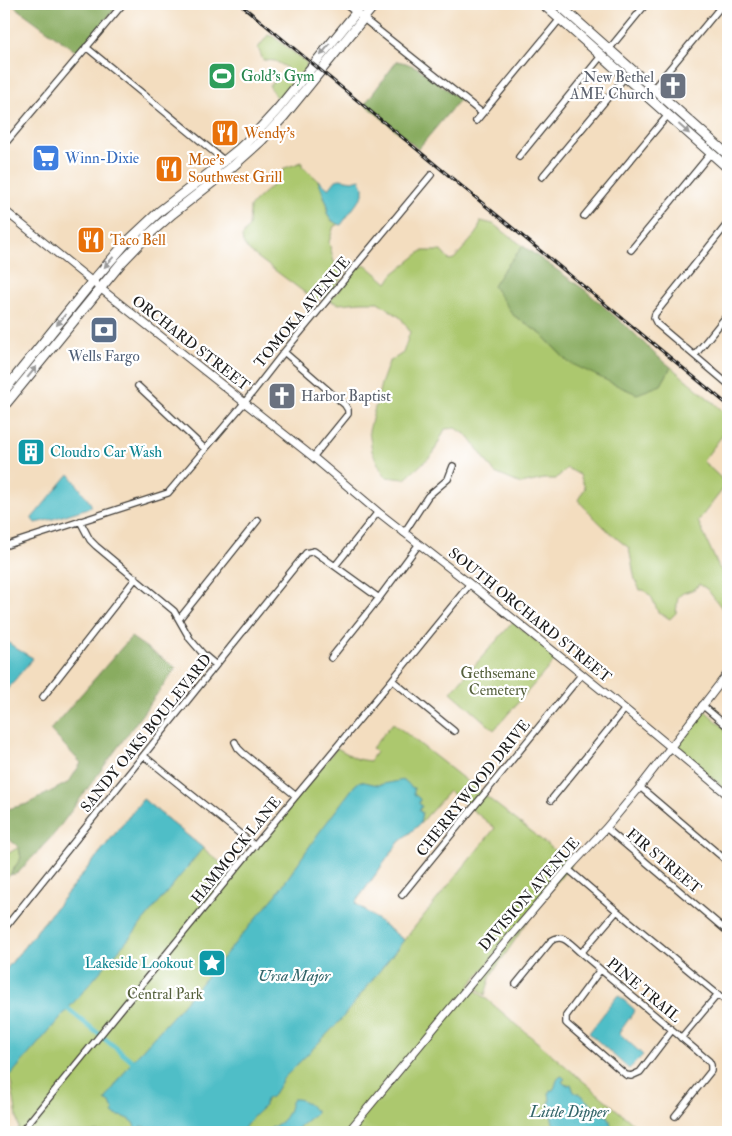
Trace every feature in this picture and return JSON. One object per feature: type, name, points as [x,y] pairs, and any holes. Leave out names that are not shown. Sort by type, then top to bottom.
[{"type":"main road","points":[[4,406],[129,254],[172,214],[232,167],[267,135],[295,103],[360,15],[363,4]]},
{"type":"main road","points":[[4,391],[125,244],[169,203],[224,161],[265,124],[360,15],[375,4]]},
{"type":"main road","points":[[543,4],[728,168]]},
{"type":"main road","points":[[558,4],[569,7],[598,39],[728,155]]},
{"type":"main road","points":[[560,19],[570,19],[593,38],[598,39]]},
{"type":"main road","points":[[712,154],[728,160]]},
{"type":"main road","points":[[161,224],[160,216],[169,203]]},
{"type":"street","points":[[4,145],[123,4]]},
{"type":"street","points":[[345,4],[482,113]]},
{"type":"street","points":[[610,48],[646,4]]},
{"type":"street","points":[[654,89],[721,5],[728,12]]},
{"type":"street","points":[[476,121],[560,19]]},
{"type":"street","points":[[86,48],[232,167]]},
{"type":"street","points":[[519,157],[602,55]]},
{"type":"street","points":[[542,177],[625,76]]},
{"type":"street","points":[[287,97],[295,103]]},
{"type":"street","points":[[584,216],[668,115]]},
{"type":"street","points":[[631,250],[712,154]]},
{"type":"street","name":"TOMOKA AVENUE","points":[[4,546],[168,493],[431,175]]},
{"type":"street","name":"ORCHARD STREET","points":[[4,210],[92,282],[313,456]]},
{"type":"street","points":[[728,223],[655,314],[654,318],[657,324],[728,384]]},
{"type":"street","points":[[694,355],[728,314]]},
{"type":"street","points":[[284,352],[348,410],[348,414],[313,456]]},
{"type":"street","points":[[138,386],[205,449]]},
{"type":"street","name":"SOUTH ORCHARD STREET","points":[[313,456],[378,512],[582,674],[728,795]]},
{"type":"street","points":[[404,532],[428,496],[448,479],[452,466]]},
{"type":"street","points":[[378,512],[335,566],[379,598]]},
{"type":"street","points":[[180,618],[258,520]]},
{"type":"street","points":[[80,521],[90,540],[174,611],[180,618],[190,639],[216,665]]},
{"type":"street","points":[[331,658],[419,544]]},
{"type":"street","name":"SANDY OAKS BOULEVARD","points":[[4,929],[306,553],[314,551],[335,566]]},
{"type":"street","points":[[43,697],[136,578]]},
{"type":"street","name":"HAMMOCK LANE","points":[[21,1132],[470,584]]},
{"type":"street","name":"DIVISION AVENUE","points":[[348,1132],[481,971],[640,787],[728,673]]},
{"type":"street","name":"CHERRYWOOD DRIVE","points":[[402,895],[582,674]]},
{"type":"street","points":[[392,680],[454,731]]},
{"type":"street","points":[[702,705],[728,727]]},
{"type":"street","points":[[551,800],[624,709]]},
{"type":"street","points":[[234,742],[243,753],[296,796]]},
{"type":"street","points":[[144,756],[255,846]]},
{"type":"street","points":[[640,787],[728,862]]},
{"type":"street","name":"FIR STREET","points":[[606,828],[728,932]]},
{"type":"street","points":[[568,869],[617,912],[728,1003]]},
{"type":"street","points":[[581,953],[617,912]]},
{"type":"street","name":"PINE TRAIL","points":[[516,984],[551,942],[556,938],[562,937],[709,1061],[711,1071],[675,1116]]},
{"type":"street","points":[[600,970],[566,1016],[566,1023],[626,1074],[631,1076],[640,1072],[672,1030]]},
{"type":"street","points":[[681,1038],[718,994]]},
{"type":"green space","points":[[11,4],[119,4],[78,53]]},
{"type":"green space","points":[[268,35],[274,37],[307,63],[306,68],[280,99],[275,96],[269,85],[285,74],[286,67],[275,61],[263,60],[258,48]]},
{"type":"green space","points":[[397,61],[418,68],[460,99],[418,149],[365,104]]},
{"type":"green space","points":[[302,162],[302,166],[318,180],[328,206],[327,213],[332,221],[338,225],[334,226],[329,242],[334,262],[347,272],[325,299],[320,298],[316,301],[249,251],[243,243],[242,237],[249,226],[250,207],[277,181],[285,168]]},
{"type":"green space","points":[[481,221],[493,224],[523,246],[502,272],[513,315],[541,334],[568,362],[661,385],[671,367],[728,415],[728,428],[703,461],[727,484],[698,521],[719,568],[728,575],[728,616],[707,589],[699,584],[695,589],[678,597],[676,613],[670,619],[658,612],[652,598],[644,590],[640,590],[635,580],[629,548],[602,525],[578,500],[585,488],[580,475],[567,468],[556,479],[544,479],[521,484],[495,473],[468,436],[456,428],[445,429],[433,454],[405,479],[386,477],[380,468],[372,451],[369,431],[381,384],[389,362],[403,353],[410,332],[401,318],[378,302],[339,304],[330,301],[358,268],[366,265],[387,283],[393,274],[422,251],[441,251],[449,260],[454,259],[477,233]]},
{"type":"green space","points":[[523,246],[585,290],[671,367],[661,385],[637,394],[616,385],[568,362],[541,334],[513,315],[493,286]]},
{"type":"green space","name":"Gethsemane Cemetery","points":[[513,622],[557,658],[494,730],[451,692]]},
{"type":"green space","points":[[131,637],[176,668],[55,833],[18,873],[10,875],[21,858],[19,847],[4,832],[4,810],[27,804],[69,782],[81,763],[50,730]]},
{"type":"green space","points":[[703,709],[728,731],[728,792],[674,746]]},
{"type":"green space","name":"Central Park","points":[[393,723],[572,864],[470,985],[643,1132],[15,1132],[19,1128],[10,1076],[4,1071],[4,972],[143,799],[233,873],[337,748],[357,759],[370,761],[376,752],[372,748]],"holes":[[[449,791],[495,828],[404,940],[355,903],[399,842],[420,824]]]},
{"type":"green space","points":[[19,847],[21,858],[4,883],[4,856]]},
{"type":"green space","points":[[530,918],[491,975],[485,995],[473,985]]},
{"type":"water","points":[[360,179],[363,188],[363,195],[341,225],[334,222],[327,213],[328,206],[318,180],[329,189],[336,180],[352,181]]},
{"type":"water","points":[[69,474],[91,504],[91,507],[35,523],[32,518]]},
{"type":"water","points":[[4,639],[33,658],[4,693]]},
{"type":"water","name":"Ursa Major","points":[[404,780],[414,788],[414,794],[420,799],[419,803],[422,807],[419,811],[422,812],[420,824],[399,842],[355,903],[404,940],[339,1022],[283,1079],[274,1094],[266,1099],[265,1106],[252,1118],[242,1132],[148,1132],[146,1127],[141,1126],[140,1130],[137,1131],[131,1120],[115,1115],[110,1103],[105,1100],[132,1061],[276,895],[355,785],[360,781],[378,785]]},
{"type":"water","points":[[143,799],[203,848],[132,935],[10,1076],[4,1071],[4,972]]},
{"type":"water","points":[[618,995],[635,1010],[619,1033],[643,1055],[629,1069],[589,1033]]},
{"type":"water","name":"Little Dipper","points":[[562,1076],[565,1079],[562,1081],[564,1084],[571,1084],[574,1092],[582,1095],[596,1107],[599,1114],[608,1116],[611,1132],[556,1132],[549,1107],[549,1093],[550,1090],[553,1090],[558,1078]]},
{"type":"water","points":[[293,1099],[306,1102],[316,1113],[300,1126],[296,1132],[265,1132],[280,1123],[288,1112]]},
{"type":"waterway","points":[[68,1009],[132,1061]]},
{"type":"railway","points":[[240,4],[728,405]]},
{"type":"place","name":"Gold's Gym","points":[[222,76]]},
{"type":"place","name":"New Bethel AME Church","points":[[673,86]]},
{"type":"place","name":"Wendy's","points":[[225,133]]},
{"type":"place","name":"Winn-Dixie","points":[[46,158]]},
{"type":"place","name":"Moe's Southwest Grill","points":[[169,169]]},
{"type":"place","name":"Taco Bell","points":[[91,240]]},
{"type":"place","name":"Wells Fargo","points":[[104,330]]},
{"type":"place","name":"Harbor Baptist","points":[[282,396]]},
{"type":"place","name":"Cloud10 Car Wash","points":[[31,452]]},
{"type":"place","name":"Lakeside Lookout","points":[[212,963]]}]
